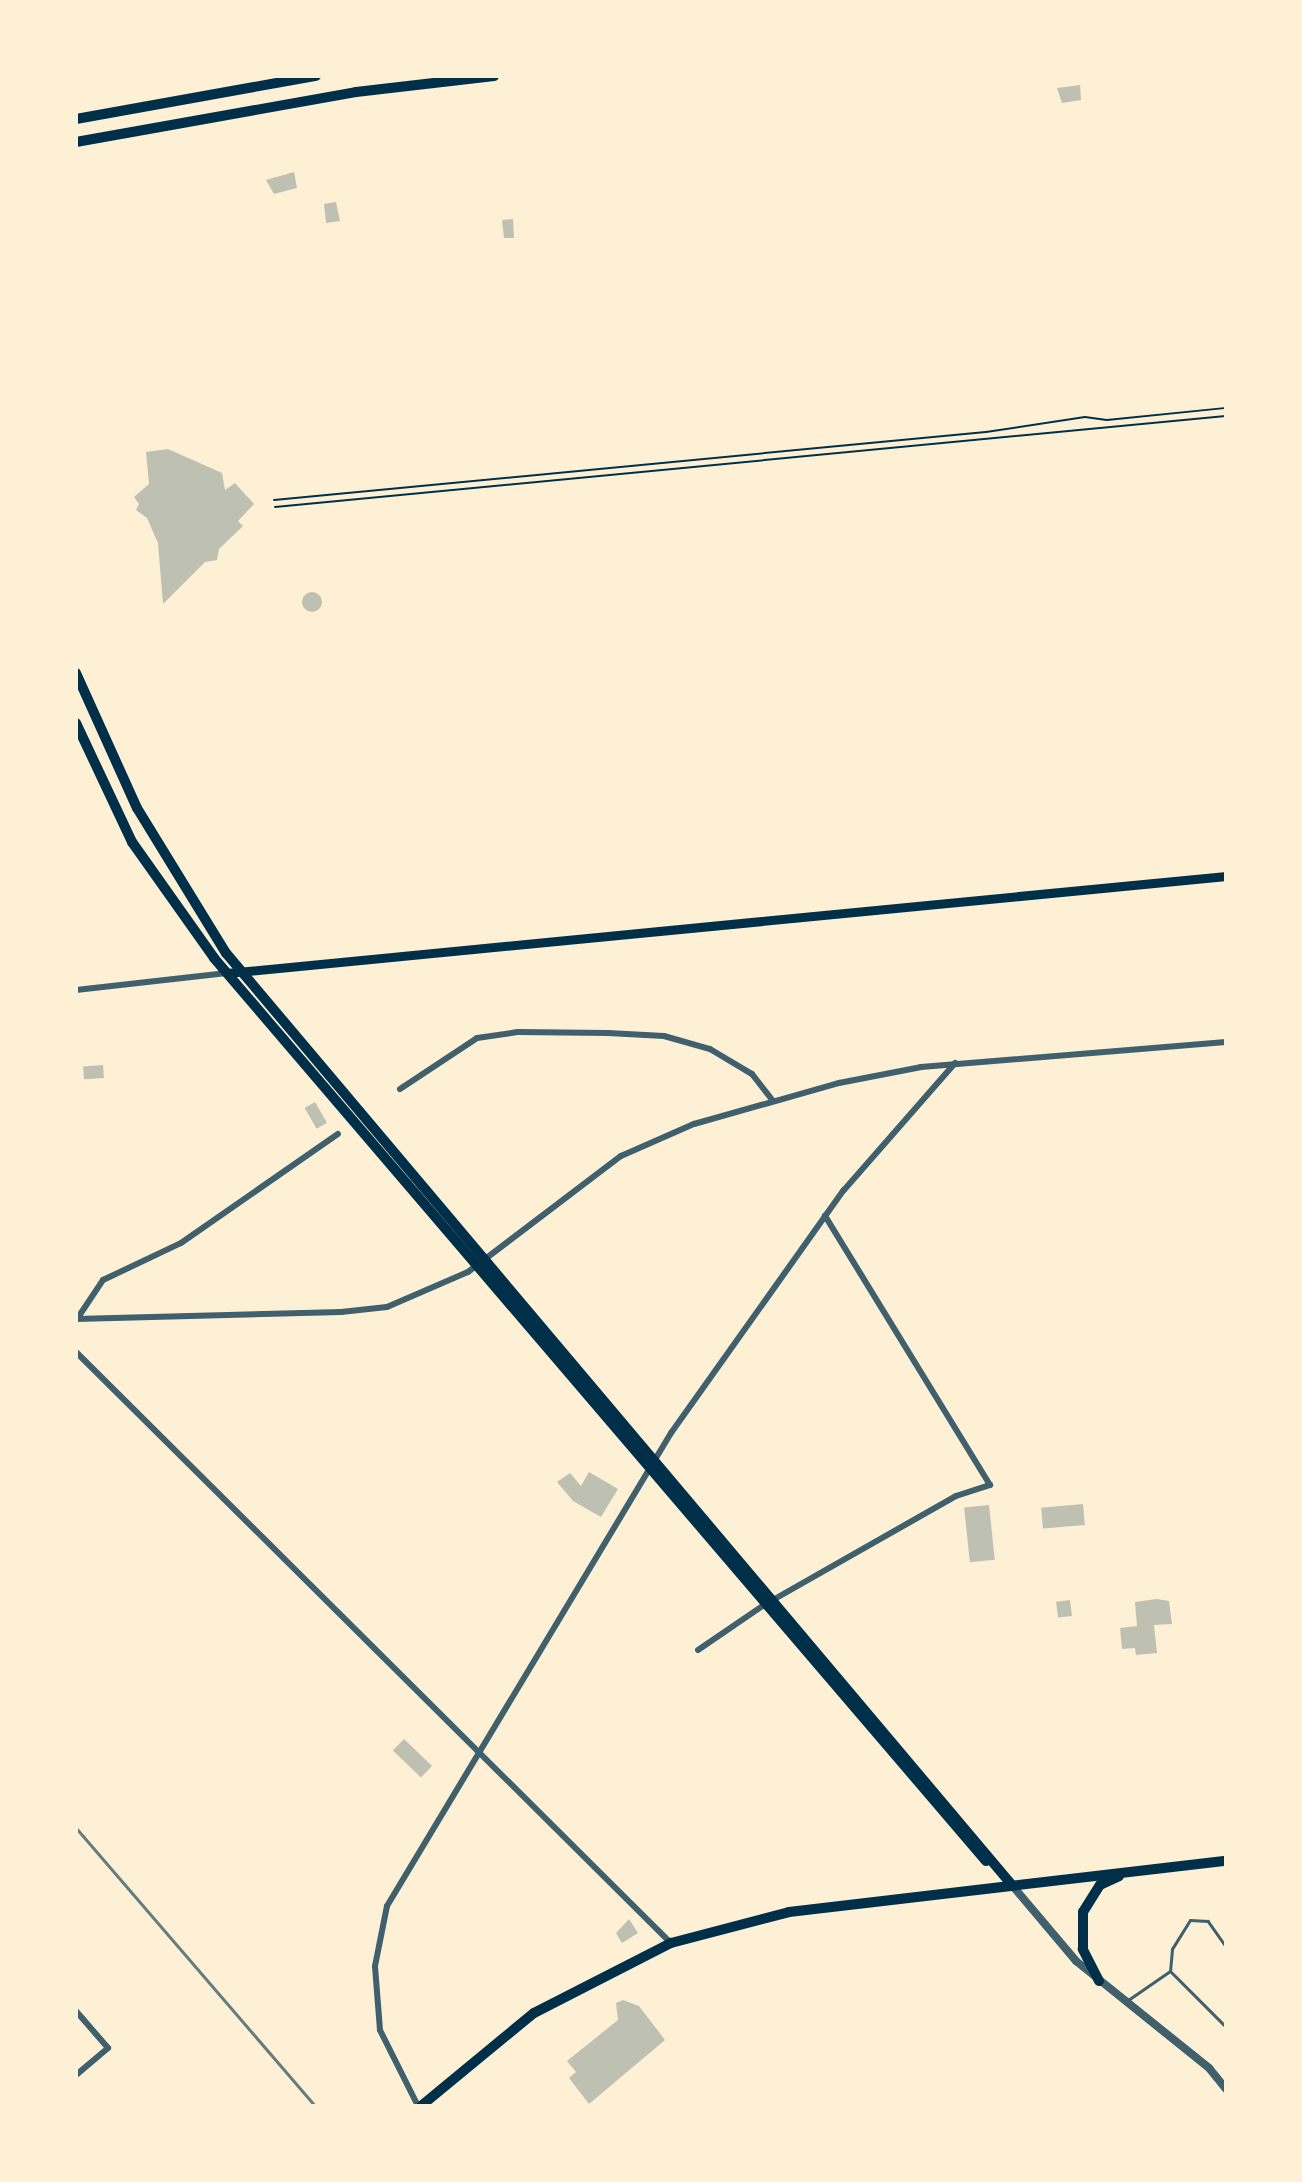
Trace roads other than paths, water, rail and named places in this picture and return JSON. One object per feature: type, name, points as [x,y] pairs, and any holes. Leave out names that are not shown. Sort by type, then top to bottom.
[{"type":"main road","points":[[76,119],[316,76]]},
{"type":"main road","points":[[76,142],[356,92],[494,76]]},
{"type":"main road","points":[[76,673],[137,808],[240,971],[481,1264],[967,1843],[1011,1884]]},
{"type":"main road","points":[[76,723],[118,816],[227,973],[481,1264]]},
{"type":"main road","points":[[118,816],[137,808]]},
{"type":"main road","points":[[227,973],[1226,876]]},
{"type":"main road","points":[[419,2106],[534,2013],[671,1943],[789,1912],[1226,1861]]},
{"type":"main road","points":[[1099,1981],[1083,1949],[1083,1912],[1100,1885],[1140,1870]]},
{"type":"street","points":[[76,990],[227,973]]},
{"type":"street","points":[[400,1089],[477,1038],[518,1032],[608,1033],[664,1036],[710,1049],[752,1074],[772,1100]]},
{"type":"street","points":[[76,1319],[372,1310],[417,1297],[481,1264],[643,1144],[772,1100],[866,1077],[955,1063],[1226,1042]]},
{"type":"street","points":[[419,2106],[380,2030],[375,1966],[380,1925],[479,1750],[651,1466],[825,1216],[955,1063]]},
{"type":"street","points":[[76,1319],[103,1280],[181,1243],[338,1134]]},
{"type":"street","points":[[698,1650],[768,1603],[956,1496],[990,1485],[825,1216]]},
{"type":"street","points":[[76,1352],[185,1466],[479,1750],[671,1943]]},
{"type":"street","points":[[1011,1884],[1099,1981],[1209,2068],[1226,2089]]},
{"type":"street","points":[[76,2011],[108,2048],[76,2075]]},
{"type":"lane","points":[[1127,2001],[1170,1971],[1174,1944],[1195,1918],[1208,1921],[1226,1947]]},
{"type":"lane","points":[[1170,1971],[1226,2027]]},
{"type":"railway","points":[[76,1828],[315,2106]]}]
